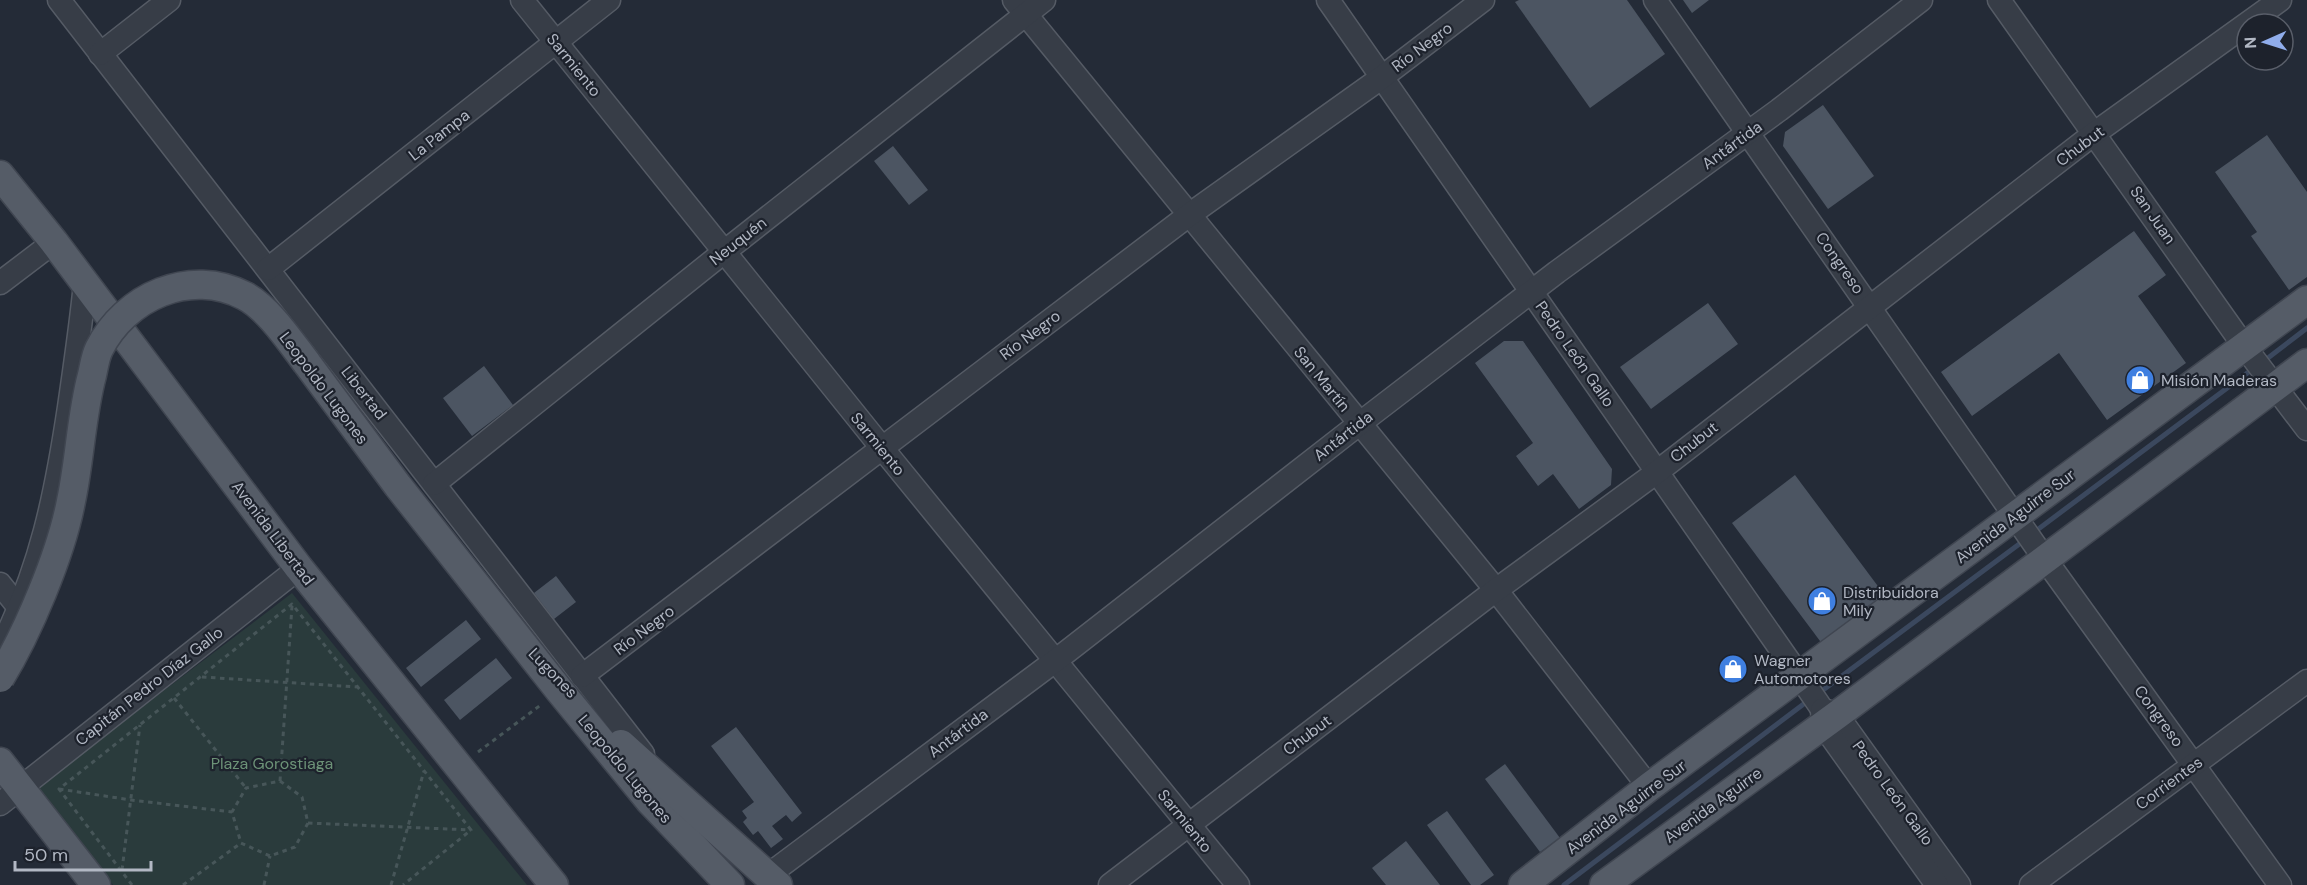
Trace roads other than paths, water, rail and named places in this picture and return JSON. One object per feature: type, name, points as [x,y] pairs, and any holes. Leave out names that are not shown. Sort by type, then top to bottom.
[{"type":"main road","name":"Avenida Libertad","points":[[0,175],[54,242],[299,568],[554,885]]},
{"type":"main road","name":"Leopoldo Lugones","points":[[0,678],[33,612],[56,555],[71,504],[81,447],[86,397],[98,350],[117,321],[137,304],[156,294],[198,283],[221,287],[246,296],[277,324],[398,486],[516,635],[571,683],[649,800],[730,885]]},
{"type":"main road","name":"Avenida Aguirre Sur","points":[[1827,716],[2041,553],[2261,366],[2307,300]]},
{"type":"main road","name":"Avenida Aguirre Sur","points":[[1523,885],[1649,787],[1802,681],[2019,522],[2261,366],[2307,363]]},
{"type":"main road","name":"Lugones","points":[[516,635],[616,739],[668,786]]},
{"type":"main road","name":"Avenida Aguirre","points":[[1604,885],[1827,716]]},
{"type":"main road","points":[[0,762],[10,796],[96,885]]},
{"type":"main road","name":"Leopoldo Lugones","points":[[668,786],[772,880]]},
{"type":"street","name":"Libertad","points":[[59,0],[434,484],[571,683],[668,786]]},
{"type":"street","points":[[100,54],[169,0]]},
{"type":"street","name":"Sarmiento","points":[[522,0],[882,448],[1238,885]]},
{"type":"street","name":"La Pampa","points":[[267,269],[609,0]]},
{"type":"street","name":"Neuquén","points":[[434,484],[724,252],[1020,8],[1044,0]]},
{"type":"street","name":"Pedro León Gallo","points":[[1328,0],[1802,681],[1959,885]]},
{"type":"street","name":"Río Negro","points":[[571,683],[1189,215],[1381,78],[1483,0]]},
{"type":"street","name":"Congreso","points":[[1655,0],[2019,522],[2280,885]]},
{"type":"street","name":"Antártida","points":[[772,880],[1359,424],[1532,292],[1749,133],[1921,0]]},
{"type":"street","name":"San Juan","points":[[1999,0],[2307,429]]},
{"type":"street","name":"Chubut","points":[[1110,885],[1496,590],[1657,471],[2095,133],[2280,0]]},
{"type":"street","name":"San Martín","points":[[1020,8],[1496,590],[1649,787]]},
{"type":"street","points":[[0,283],[54,242]]},
{"type":"street","points":[[0,649],[20,609],[42,548],[61,468],[80,340],[85,284]]},
{"type":"street","name":"Capitán Pedro Díaz Gallo","points":[[10,796],[299,568]]},
{"type":"street","points":[[0,584],[20,609]]},
{"type":"street","name":"Corrientes","points":[[2031,885],[2307,681]]},
{"type":"street","name":"Pedro León Gallo","points":[[1827,716],[1937,885]]},
{"type":"waterway","points":[[2264,361],[2307,328]]},
{"type":"waterway","points":[[2033,533],[2254,368]]},
{"type":"waterway","points":[[1819,693],[2026,539]]},
{"type":"waterway","points":[[1564,885],[1809,700]]},
{"type":"place","name":"Misión Maderas","points":[[2140,380]]},
{"type":"place","name":"Distribuidora Mily","points":[[1822,601]]},
{"type":"place","name":"Wagner Automotores","points":[[1733,669]]},
{"type":"park label","name":"Plaza Gorostiaga","points":[[272,763]]}]
